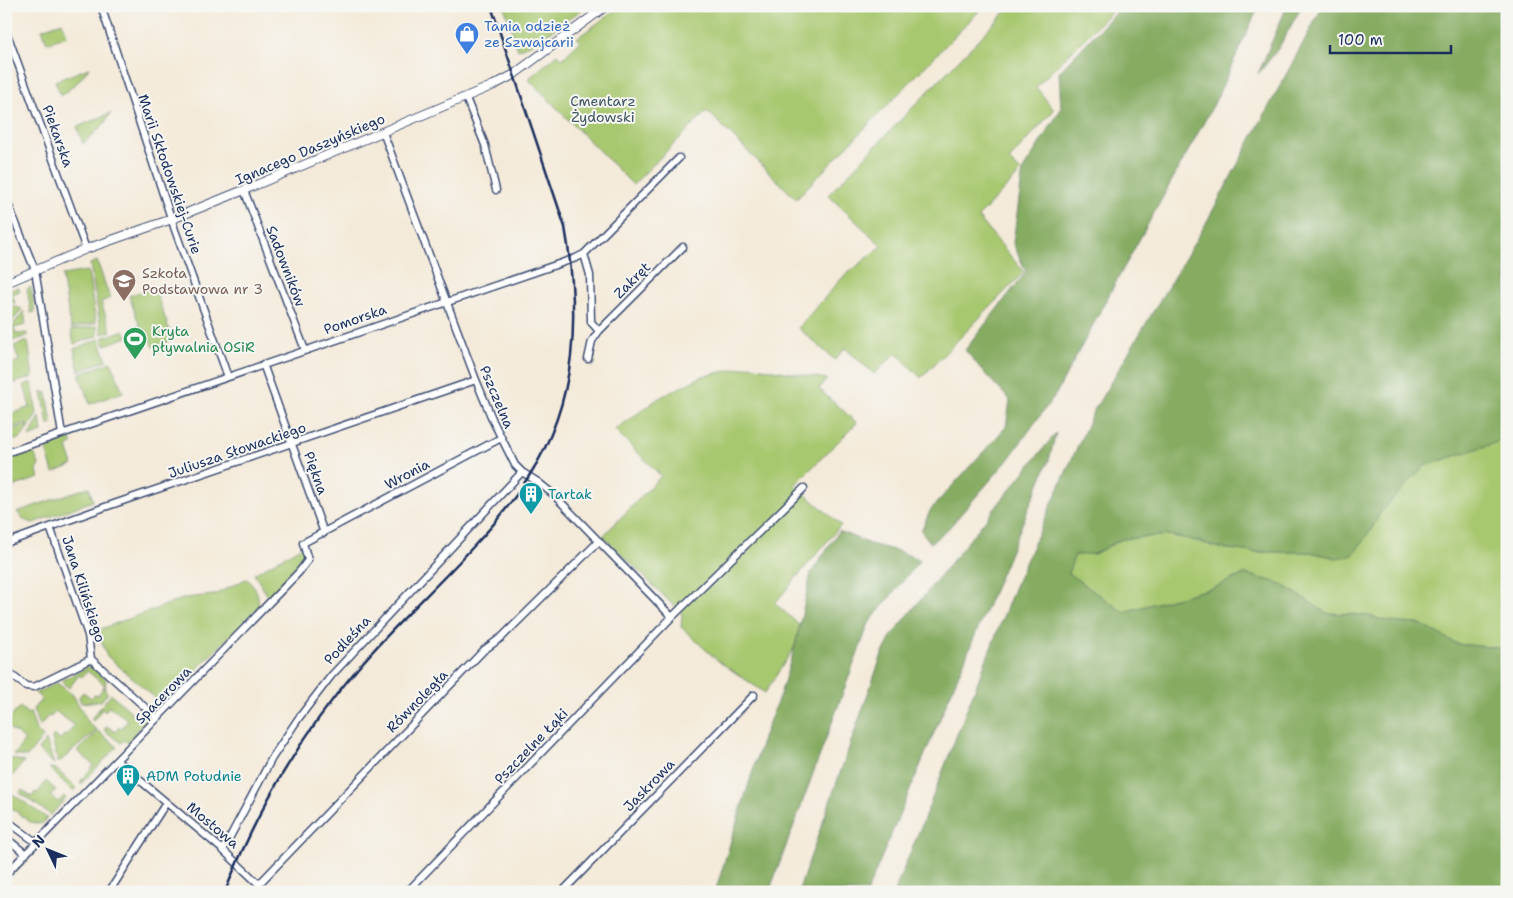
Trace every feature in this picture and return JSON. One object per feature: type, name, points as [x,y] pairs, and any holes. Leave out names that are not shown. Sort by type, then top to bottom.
[{"type":"street","name":"Marii Skłodowskiej-Curie","points":[[101,6],[172,219],[228,377]]},
{"type":"street","name":"Ignacego Daszyńskiego","points":[[6,282],[86,249],[172,219],[466,98],[514,75],[606,6]]},
{"type":"street","name":"Piekarska","points":[[6,31],[86,249]]},
{"type":"street","points":[[466,98],[485,145],[496,190]]},
{"type":"street","name":"Pszczelna","points":[[383,132],[476,380],[515,465],[546,488],[672,617]]},
{"type":"street","name":"Pomorska","points":[[6,452],[584,254],[679,158]]},
{"type":"street","name":"Sadowników","points":[[244,190],[305,350]]},
{"type":"street","points":[[6,199],[35,270],[62,434]]},
{"type":"street","name":"Zakręt","points":[[588,359],[592,340],[683,247]]},
{"type":"street","name":"Zakręt","points":[[584,254],[590,275],[591,322],[599,332]]},
{"type":"street","name":"Piękna","points":[[263,364],[324,533]]},
{"type":"street","name":"Juliusza Słowackiego","points":[[6,543],[476,380]]},
{"type":"street","name":"Wronia","points":[[324,533],[501,438]]},
{"type":"street","name":"Podleśna","points":[[223,850],[272,758],[298,718],[331,676],[522,472]]},
{"type":"street","name":"Pszczelne Łąki","points":[[407,892],[672,617],[804,488]]},
{"type":"street","name":"Jana Kilińskiego","points":[[50,527],[88,635],[92,659]]},
{"type":"street","name":"Spacerowa","points":[[6,874],[305,565],[308,560],[303,543],[324,533]]},
{"type":"street","name":"Równoległa","points":[[259,884],[484,650],[502,637],[599,541]]},
{"type":"street","points":[[6,671],[26,686],[34,687],[92,659],[157,718]]},
{"type":"street","name":"Jaskrowa","points":[[562,892],[754,695]]},
{"type":"street","name":"Mostowa","points":[[117,761],[223,850],[267,892]]},
{"type":"street","points":[[109,892],[166,803]]},
{"type":"street","points":[[6,820],[37,843]]},
{"type":"street","points":[[6,838],[26,854]]},
{"type":"green space","points":[[504,6],[587,6],[540,39],[518,50]]},
{"type":"green space","name":"Cmentarz Żydowski","points":[[621,6],[984,6],[796,199],[707,111],[633,185],[528,79],[558,54],[562,59],[580,42],[577,38]]},
{"type":"green space","points":[[1011,6],[1117,6],[1036,87],[1054,110],[1009,160],[1021,172],[978,217],[1024,272],[921,378],[896,353],[874,374],[845,348],[835,360],[798,328],[841,279],[882,246],[828,195]]},
{"type":"green space","points":[[1122,6],[1259,6],[1214,104],[1056,394],[1007,461],[948,529],[931,543],[921,531],[931,509],[1006,427],[1010,400],[965,350],[1026,272],[1013,243],[1023,170],[1061,109],[1059,72]]},
{"type":"green space","points":[[1287,6],[1302,6],[1278,49],[1258,74]]},
{"type":"green space","points":[[1323,6],[1507,6],[1507,439],[1424,466],[1380,513],[1371,530],[1353,555],[1337,558],[1310,552],[1253,552],[1220,548],[1169,535],[1122,539],[1094,554],[1075,555],[1068,573],[1123,612],[1213,588],[1245,574],[1282,584],[1326,613],[1364,615],[1397,623],[1420,624],[1457,644],[1502,648],[1507,645],[1507,892],[894,892],[1017,581],[1093,412],[1205,225]]},
{"type":"green space","points":[[62,22],[67,36],[47,43],[42,29]]},
{"type":"green space","points":[[89,68],[77,83],[61,96],[55,81]]},
{"type":"green space","points":[[111,113],[104,124],[83,144],[77,127]]},
{"type":"green space","points":[[97,261],[110,298],[101,302],[111,331],[102,334],[90,264]]},
{"type":"green space","points":[[88,271],[96,323],[71,328],[62,275]]},
{"type":"green space","points":[[18,287],[20,291],[12,294],[15,303],[6,301],[6,292]]},
{"type":"green space","points":[[31,287],[35,312],[31,313],[27,289]]},
{"type":"green space","points":[[154,287],[173,340],[153,347],[146,330],[142,332],[129,296]]},
{"type":"green space","points":[[6,304],[22,309],[6,329],[6,319],[9,318]]},
{"type":"green space","points":[[24,311],[26,325],[14,328],[16,334],[27,333],[27,336],[6,343],[6,334]]},
{"type":"green space","points":[[97,326],[98,336],[74,344],[71,330]]},
{"type":"green space","points":[[124,330],[127,337],[105,345],[102,338]]},
{"type":"green space","points":[[99,339],[107,360],[79,371],[74,349]]},
{"type":"green space","points":[[28,341],[33,377],[6,386],[6,365],[19,361],[14,346]]},
{"type":"green space","points":[[111,362],[123,392],[90,404],[79,374]]},
{"type":"green space","points":[[750,366],[827,379],[819,389],[857,423],[795,485],[841,525],[775,603],[800,626],[795,646],[765,693],[717,660],[681,627],[682,614],[603,536],[661,476],[615,430],[659,398],[703,376]]},
{"type":"green space","points":[[32,382],[37,414],[28,429],[26,423],[6,430],[6,416],[30,407],[24,385]]},
{"type":"green space","points":[[42,391],[47,393],[52,424],[48,425]]},
{"type":"green space","points":[[40,417],[42,432],[29,437]]},
{"type":"green space","points":[[26,425],[27,430],[21,438],[6,443],[6,432]]},
{"type":"green space","points":[[1056,433],[1049,460],[867,892],[798,892],[881,657],[892,635]]},
{"type":"green space","points":[[69,438],[73,443],[67,447],[73,465],[53,473],[46,448]]},
{"type":"green space","points":[[1507,439],[1507,645],[1502,648],[1457,644],[1420,624],[1397,623],[1364,615],[1326,613],[1282,584],[1245,574],[1213,588],[1123,612],[1068,574],[1074,555],[1094,554],[1122,539],[1169,535],[1220,548],[1253,552],[1310,552],[1337,558],[1371,530],[1380,513],[1424,466]]},
{"type":"green space","points":[[32,449],[39,464],[37,471],[39,478],[6,489],[6,457]]},
{"type":"green space","points":[[89,487],[93,501],[33,523],[24,520],[17,512]]},
{"type":"green space","points":[[839,531],[870,544],[898,551],[920,560],[869,623],[769,892],[715,892],[764,735],[780,695],[795,646],[811,573]]},
{"type":"green space","points":[[304,545],[305,556],[303,562],[269,598],[254,574]]},
{"type":"green space","points":[[246,579],[256,591],[258,608],[162,704],[106,655],[98,630],[185,598],[214,595]]},
{"type":"green space","points":[[90,666],[106,679],[105,690],[108,693],[101,701],[81,703],[79,697],[83,692],[91,698],[95,694],[98,695],[105,685],[87,671],[82,677],[79,675],[69,688],[61,681]]},
{"type":"green space","points":[[57,683],[73,695],[90,725],[97,730],[58,763],[52,738],[54,735],[60,740],[64,735],[66,736],[74,725],[55,711],[39,727],[33,709],[42,699],[35,693]]},
{"type":"green space","points":[[111,694],[139,719],[145,713],[148,717],[144,721],[146,722],[127,743],[124,740],[121,743],[104,730],[107,726],[115,732],[119,727],[121,729],[128,720],[109,706],[105,711],[102,709],[93,721],[91,719]]},
{"type":"green space","points":[[20,707],[28,714],[30,712],[36,730],[43,737],[27,757],[14,755],[25,740],[6,726],[6,722]]},
{"type":"green space","points":[[98,731],[117,747],[81,784],[80,782],[94,765],[77,751]]},
{"type":"green space","points":[[46,740],[54,764],[38,750]]},
{"type":"green space","points":[[6,757],[24,762],[8,781],[6,772]]},
{"type":"green space","points":[[49,768],[56,769],[76,788],[73,791]]},
{"type":"green space","points":[[46,781],[56,790],[50,795],[58,802],[64,796],[66,798],[51,815],[20,793],[22,790],[32,797],[35,792],[38,793]]},
{"type":"green space","points":[[7,790],[47,818],[42,824],[30,822],[6,804]]},
{"type":"railway","points":[[225,892],[251,832],[282,774],[299,747],[337,693],[358,668],[503,513],[529,476],[545,447],[557,418],[566,387],[571,356],[573,324],[573,292],[565,227],[491,6]]},
{"type":"place","name":"Tania odzież ze Szwajcarii","points":[[467,55]]},
{"type":"place","name":"Szkoła Podstawowa nr 3","points":[[124,302]]},
{"type":"place","name":"Kryta pływalnia OSiR","points":[[135,360]]},
{"type":"place","name":"Tartak","points":[[531,515]]},
{"type":"place","name":"ADM Południe","points":[[128,797]]}]
